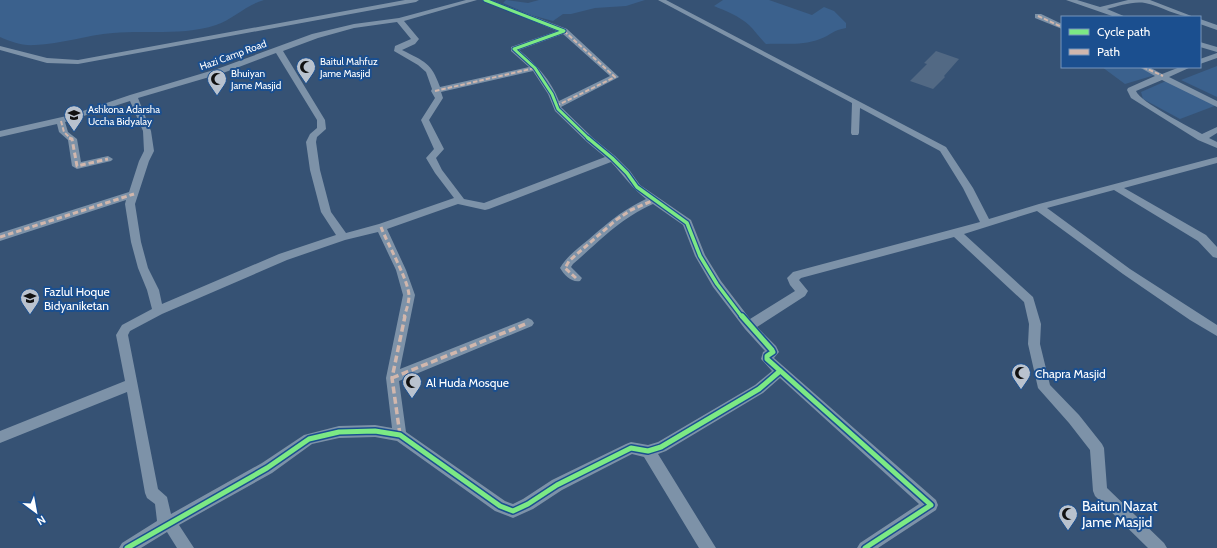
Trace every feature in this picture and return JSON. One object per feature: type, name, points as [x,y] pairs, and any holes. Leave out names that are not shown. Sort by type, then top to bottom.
[{"type":"street","points":[[0,48],[36,59],[78,62],[416,0]]},
{"type":"street","name":"Hazi Camp Road","points":[[0,134],[61,121],[133,97],[220,71],[334,30],[399,20],[474,0]]},
{"type":"street","points":[[485,0],[564,31],[615,77],[556,106]]},
{"type":"street","points":[[661,0],[943,149],[968,188],[986,224]]},
{"type":"street","points":[[1069,0],[1119,16]]},
{"type":"street","points":[[1100,9],[1133,1],[1146,2],[1162,6],[1187,16]]},
{"type":"street","points":[[1038,16],[1061,27]]},
{"type":"street","points":[[399,20],[415,39],[412,42],[398,48],[398,51],[421,63],[430,71],[439,100],[424,120],[439,149],[431,158],[438,171],[459,198],[458,201]]},
{"type":"street","points":[[1201,21],[1217,28]]},
{"type":"street","points":[[564,31],[514,49],[534,68],[552,94],[556,106],[590,140],[612,158],[627,173],[637,187],[687,223],[700,256],[717,284],[749,326],[772,350],[772,352],[767,356],[767,359],[931,505],[865,548]]},
{"type":"street","points":[[1201,44],[1217,50]]},
{"type":"street","points":[[278,49],[321,120],[322,129],[313,136],[311,142],[315,170],[326,212],[343,237]]},
{"type":"street","points":[[1201,62],[1217,55]]},
{"type":"street","points":[[435,91],[534,68]]},
{"type":"street","points":[[1145,68],[1217,104]]},
{"type":"street","points":[[1184,68],[1131,90],[1134,96],[1144,104],[1201,138],[1217,145]]},
{"type":"street","points":[[133,97],[147,131],[149,151],[144,161],[130,204],[136,242],[143,268],[153,290],[158,311]]},
{"type":"street","points":[[855,133],[856,102]]},
{"type":"street","points":[[61,121],[62,130],[67,138],[72,139],[77,166],[108,159]]},
{"type":"street","points":[[1201,138],[1217,130]]},
{"type":"street","points":[[186,548],[167,524],[162,502],[152,494],[122,335],[126,328],[158,311],[283,258],[343,237],[381,227],[458,201],[485,207],[612,158]]},
{"type":"street","points":[[749,326],[801,293],[802,291],[794,282],[793,278],[797,275],[956,233],[1039,207],[1117,188],[1217,160]]},
{"type":"street","points":[[1117,188],[1202,238],[1217,254]]},
{"type":"street","points":[[0,237],[134,194]]},
{"type":"street","points":[[576,278],[565,268],[569,261],[616,220],[632,210],[654,200]]},
{"type":"street","points":[[1039,207],[1089,245],[1184,311],[1217,331]]},
{"type":"street","points":[[381,227],[388,245],[402,270],[409,295],[392,378],[400,435]]},
{"type":"street","points":[[956,233],[1029,300],[1035,324],[1034,344],[1044,388],[1074,419],[1097,448],[1100,491],[1157,547]]},
{"type":"street","points":[[392,378],[528,323]]},
{"type":"street","points":[[127,548],[267,468],[309,439],[339,432],[375,432],[400,435],[500,506],[513,510],[528,504],[557,485],[631,448],[648,451],[661,447],[752,392],[780,372]]},
{"type":"street","points":[[0,437],[132,384]]},
{"type":"street","points":[[648,451],[708,548]]},
{"type":"water","points":[[0,0],[264,0],[251,5],[216,25],[203,28],[178,32],[113,33],[54,43],[26,45],[0,37]]},
{"type":"water","points":[[506,0],[528,3],[539,0],[645,0],[626,6],[595,8],[571,14],[563,14],[553,21],[531,15],[503,3]]},
{"type":"water","points":[[723,0],[769,0],[812,15],[824,7],[834,11],[846,23],[846,28],[806,43],[766,44],[751,27],[741,19],[714,6]]},
{"type":"water","points":[[1217,66],[1217,97],[1181,80]]},
{"type":"water","points":[[1103,68],[1141,68],[1155,75],[1125,84]]},
{"type":"water","points":[[1166,81],[1217,105],[1180,119],[1143,99],[1141,92]]},
{"type":"building","points":[[936,51],[959,59],[944,76],[945,77],[933,89],[910,81],[927,64],[924,63]]},
{"type":"marked path","points":[[1038,16],[1061,27]]},
{"type":"marked path","points":[[556,106],[615,77],[564,31]]},
{"type":"marked path","points":[[435,91],[535,68]]},
{"type":"marked path","points":[[1145,68],[1163,76]]},
{"type":"marked path","points":[[61,121],[64,132],[72,139],[77,166],[108,159]]},
{"type":"marked path","points":[[0,237],[134,194]]},
{"type":"marked path","points":[[576,278],[565,268],[569,261],[616,220],[631,210],[654,200]]},
{"type":"marked path","points":[[381,227],[388,245],[401,270],[409,295],[392,378],[400,435]]},
{"type":"marked path","points":[[392,378],[528,323]]},
{"type":"cycle path","points":[[485,0],[564,31],[514,49],[535,68],[552,94],[558,109],[590,140],[612,158],[627,173],[637,187],[687,223],[700,256],[717,284],[749,326],[772,350],[773,352],[767,356],[767,359],[931,505],[865,548]]},
{"type":"cycle path","points":[[127,548],[267,468],[309,439],[339,432],[375,431],[400,435],[500,506],[513,511],[528,504],[557,485],[631,448],[648,451],[661,447],[759,389],[780,371]]},
{"type":"place","name":"Baitul Mahfuz Jame Masjid","points":[[306,84]]},
{"type":"place","name":"Bhuiyan Jame Masjid","points":[[217,96]]},
{"type":"place","name":"Ashkona Adarsha Uccha Bidyalay","points":[[74,132]]},
{"type":"place","name":"Fazlul Hoque Bidyaniketan","points":[[30,315]]},
{"type":"place","name":"Chapra Masjid","points":[[1021,390]]},
{"type":"place","name":"Al Huda Mosque","points":[[412,399]]},
{"type":"place","name":"Baitun Nazat Jame Masjid","points":[[1068,531]]}]
